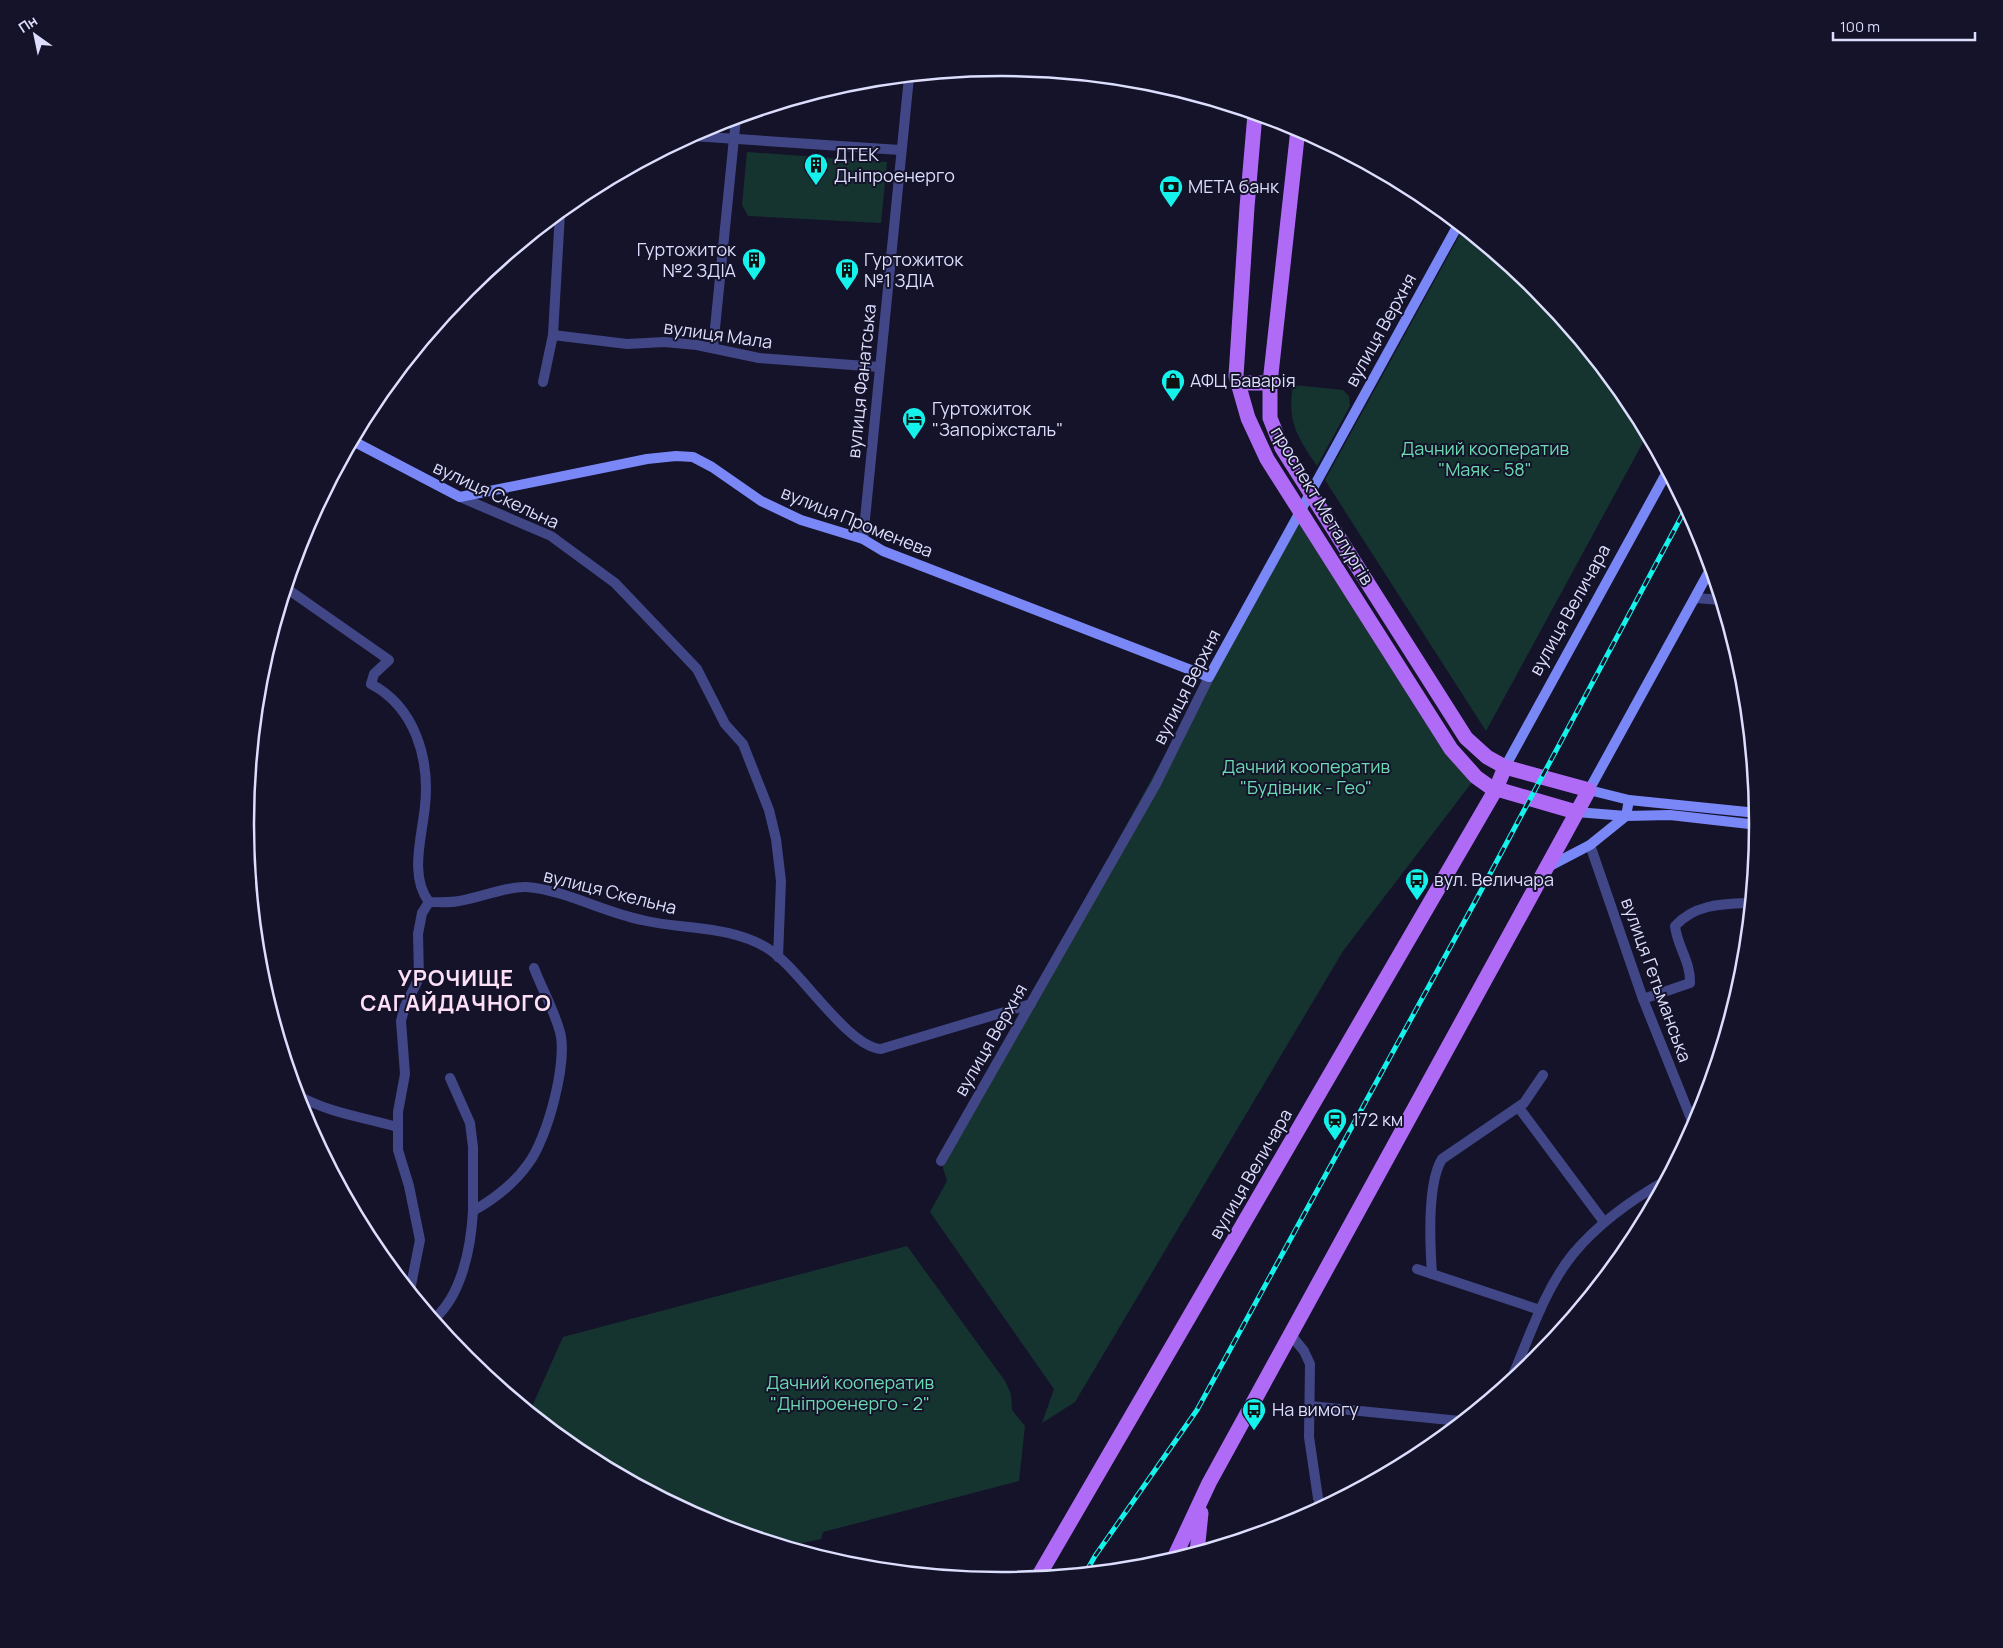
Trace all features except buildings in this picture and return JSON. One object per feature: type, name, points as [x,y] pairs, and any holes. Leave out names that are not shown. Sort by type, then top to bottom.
[{"type":"main road","name":"проспект Металургів","points":[[1254,121],[1245,225],[1236,376],[1248,418],[1267,459],[1451,749],[1476,777],[1496,789],[1576,812]]},
{"type":"main road","name":"проспект Металургів","points":[[1297,137],[1270,383],[1270,418],[1282,448],[1466,738],[1486,756],[1505,767],[1589,790]]},
{"type":"main road","points":[[1238,383],[1270,383]]},
{"type":"main road","name":"вулиця Величара","points":[[1042,1570],[1496,789],[1505,767]]},
{"type":"main road","points":[[1178,1550],[1209,1483],[1589,790]]},
{"type":"main road","points":[[1192,1547],[1209,1483]]},
{"type":"main road","points":[[1197,1545],[1199,1523]]},
{"type":"street","name":"вулиця Фанатська","points":[[863,539],[900,150],[908,83]]},
{"type":"street","points":[[713,348],[735,126]]},
{"type":"street","points":[[706,137],[900,150]]},
{"type":"street","points":[[543,382],[553,335],[560,221]]},
{"type":"street","name":"вулиця Верхня","points":[[941,1161],[1156,784],[1209,677],[1455,230]]},
{"type":"street","name":"вулиця Мала","points":[[553,335],[627,344],[664,342],[713,348],[759,358],[879,367]]},
{"type":"street","name":"вулиця Скельна","points":[[358,444],[460,497],[551,536],[615,583],[696,669],[725,724],[743,744],[769,810],[776,839],[781,882],[778,957]]},
{"type":"street","name":"вулиця Променева","points":[[460,497],[647,459],[676,456],[693,457],[712,466],[761,501],[801,520],[863,539],[883,551],[1209,677]]},
{"type":"street","name":"вулиця Величара","points":[[1505,767],[1664,478]]},
{"type":"street","points":[[1707,576],[1589,790],[1629,800],[1749,811]]},
{"type":"street","points":[[291,591],[389,660],[374,674],[371,684],[385,692],[402,709],[413,725],[426,785],[419,883],[429,902],[422,913],[418,928],[419,978],[405,1006],[401,1021],[406,1074],[397,1127],[398,1150],[409,1186],[420,1240],[411,1283]]},
{"type":"street","points":[[1696,598],[1715,600]]},
{"type":"street","points":[[1545,868],[1590,845],[1626,816],[1629,800]]},
{"type":"street","points":[[1576,812],[1626,816],[1670,815],[1749,824]]},
{"type":"street","name":"вулиця Гетьманська","points":[[1590,845],[1643,999],[1690,1115]]},
{"type":"street","name":"вулиця Скельна","points":[[429,902],[458,901],[524,887],[563,894],[611,913],[643,921],[745,936],[769,948],[855,1036],[875,1049],[881,1049],[1031,1004]]},
{"type":"street","points":[[1643,999],[1690,983],[1691,972],[1676,940],[1675,926],[1681,920],[1692,912],[1714,904],[1745,903]]},
{"type":"street","points":[[473,1211],[493,1200],[529,1164],[540,1144],[558,1082],[561,1060],[560,1033],[534,968]]},
{"type":"street","points":[[1432,1274],[1430,1242],[1435,1170],[1442,1159],[1519,1108],[1533,1093],[1543,1075]]},
{"type":"street","points":[[438,1316],[444,1310],[457,1290],[473,1211],[473,1147],[470,1123],[450,1078]]},
{"type":"street","points":[[308,1101],[314,1105],[367,1121],[397,1127]]},
{"type":"street","points":[[1519,1108],[1604,1222]]},
{"type":"street","points":[[1517,1365],[1540,1310],[1573,1254],[1604,1222],[1655,1187]]},
{"type":"street","points":[[1417,1269],[1540,1310]]},
{"type":"street","points":[[1290,1334],[1304,1351],[1310,1364],[1312,1459],[1320,1501]]},
{"type":"street","points":[[1310,1406],[1451,1421]]},
{"type":"green space","points":[[747,152],[887,162],[881,223],[748,216],[742,205]]},
{"type":"green space","name":"Дачний кооператив \"Маяк - 58\"","points":[[1460,234],[1495,262],[1564,331],[1595,369],[1644,441],[1486,731],[1325,480]]},
{"type":"green space","points":[[1293,385],[1343,390],[1349,396],[1350,406],[1317,466],[1295,428],[1291,409]]},
{"type":"green space","name":"Дачний кооператив \"Будівник - Гео\"","points":[[1300,510],[1476,777],[1343,951],[1075,1402],[1042,1423],[1054,1389],[930,1212],[947,1181],[941,1161]]},
{"type":"green space","name":"Дачний кооператив \"Дніпроенерго - 2\"","points":[[907,1246],[1005,1381],[1011,1394],[1012,1410],[1025,1426],[1019,1481],[823,1532],[821,1539],[800,1544],[761,1532],[715,1515],[671,1495],[628,1472],[586,1446],[532,1406],[563,1337]]},
{"type":"railway","points":[[1089,1566],[1197,1410],[1476,900],[1682,515]]},
{"type":"place","name":"ДТЕК Дніпроенерго","points":[[816,186]]},
{"type":"place","name":"МЕТА банк","points":[[1171,208]]},
{"type":"place","name":"Гуртожиток №2 ЗДІА","points":[[754,281]]},
{"type":"place","name":"Гуртожиток №1 ЗДІА","points":[[847,291]]},
{"type":"place","name":"АФЦ Баварiя","points":[[1173,402]]},
{"type":"place","name":"Гуртожиток \"Запоріжсталь\"","points":[[914,440]]},
{"type":"place","name":"вул. Величара","points":[[1417,901]]},
{"type":"place","name":"172 км","points":[[1335,1141]]},
{"type":"place","name":"На вимогу","points":[[1254,1431]]},
{"type":"district","name":"УРОЧИЩЕ САГАЙДАЧНОГО","points":[[456,990]]}]
